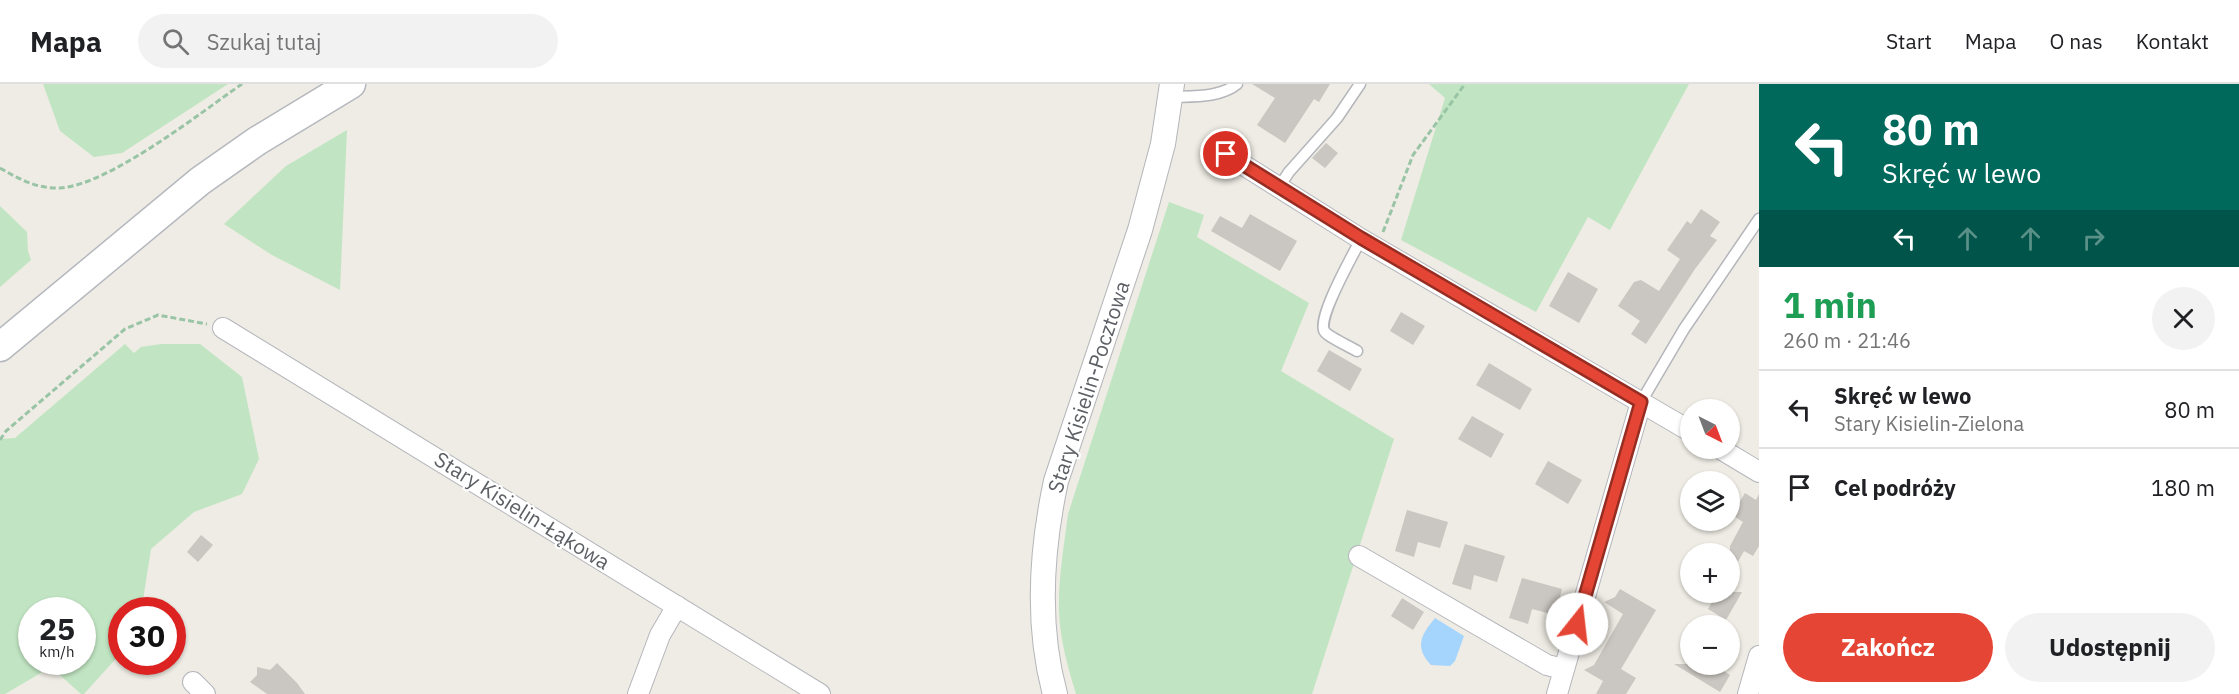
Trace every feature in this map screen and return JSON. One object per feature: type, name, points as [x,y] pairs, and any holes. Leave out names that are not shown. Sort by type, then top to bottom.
[{"type":"main road","points":[[0,347],[200,181],[257,141],[351,84]]},
{"type":"street","name":"Stary Kisielin-Pocztowa","points":[[1055,694],[1044,629],[1043,602],[1044,555],[1056,481],[1140,230],[1163,144],[1172,90]]},
{"type":"street","points":[[1226,154],[1369,243],[1680,425]]},
{"type":"street","name":"Stary Kisielin-Łąkowa","points":[[223,328],[820,694]]},
{"type":"street","points":[[1557,694],[1641,402]]},
{"type":"street","points":[[1737,459],[1759,472]]},
{"type":"street","points":[[1359,556],[1547,665],[1564,669]]},
{"type":"street","points":[[638,694],[660,634],[677,606]]},
{"type":"street","points":[[1748,694],[1759,656]]},
{"type":"lane","points":[[1172,90],[1221,93],[1237,84]]},
{"type":"lane","points":[[1279,187],[1289,172],[1337,118],[1360,84]]},
{"type":"lane","points":[[1641,402],[1684,329],[1759,219]]},
{"type":"lane","points":[[1357,351],[1324,332],[1322,325],[1327,307],[1369,243]]},
{"type":"path","points":[[0,168],[18,179],[39,186],[61,188],[82,183],[101,176],[147,149],[242,84]]},
{"type":"path","points":[[1369,243],[1413,155],[1465,84]]},
{"type":"path","points":[[0,440],[6,431],[125,329],[158,315],[223,328]]},
{"type":"green space","points":[[43,84],[228,84],[122,153],[94,157],[60,131]]},
{"type":"green space","points":[[1429,84],[1689,84],[1610,230],[1588,217],[1536,312],[1401,240],[1445,98]]},
{"type":"green space","points":[[347,130],[340,290],[272,255],[224,224],[286,166]]},
{"type":"green space","points":[[1169,202],[1204,215],[1197,237],[1309,303],[1281,371],[1394,439],[1312,694],[1076,694],[1067,664],[1059,600],[1068,514]]},
{"type":"green space","points":[[0,206],[27,232],[31,260],[0,287]]},
{"type":"green space","points":[[125,344],[134,353],[141,347],[161,344],[200,344],[242,377],[259,459],[242,494],[194,512],[151,549],[143,597],[108,597],[108,667],[84,694],[81,694],[60,675],[96,675],[96,597],[18,597],[18,675],[37,675],[5,694],[0,694],[0,439],[15,438]]},
{"type":"water","points":[[1435,618],[1464,636],[1455,661],[1450,666],[1431,665],[1422,652],[1421,641]]},
{"type":"building","points":[[1252,84],[1330,84],[1319,102],[1314,99],[1285,143],[1257,125],[1275,98]]},
{"type":"building","points":[[1326,143],[1338,153],[1325,168],[1312,158]]},
{"type":"building","points":[[1701,209],[1720,222],[1710,236],[1717,240],[1695,269],[1646,344],[1631,334],[1640,321],[1618,306],[1634,282],[1641,280],[1659,291],[1680,259],[1667,250],[1687,221],[1691,224]]},
{"type":"building","points":[[1250,214],[1297,241],[1280,271],[1211,231],[1220,216],[1242,228]]},
{"type":"building","points":[[1568,272],[1598,289],[1579,323],[1549,306]]},
{"type":"building","points":[[1401,312],[1425,326],[1413,345],[1390,331]]},
{"type":"building","points":[[1329,350],[1362,369],[1350,391],[1317,371]]},
{"type":"building","points":[[1489,363],[1532,389],[1520,410],[1476,385]]},
{"type":"building","points":[[1472,416],[1504,434],[1491,458],[1458,439]]},
{"type":"building","points":[[1548,461],[1582,480],[1568,504],[1535,484]]},
{"type":"building","points":[[1745,493],[1756,500],[1759,494],[1759,546],[1753,556],[1744,551],[1740,558],[1740,543],[1732,543],[1743,522],[1740,520],[1740,501]]},
{"type":"building","points":[[1407,510],[1448,522],[1440,548],[1418,542],[1414,557],[1395,551]]},
{"type":"building","points":[[201,535],[213,545],[198,562],[187,552]]},
{"type":"building","points":[[1465,544],[1505,556],[1497,582],[1474,575],[1471,590],[1452,584]]},
{"type":"building","points":[[1522,578],[1562,589],[1555,615],[1532,609],[1528,624],[1509,618]]},
{"type":"building","points":[[1620,589],[1656,610],[1621,669],[1636,678],[1626,694],[1596,694],[1603,681],[1584,670],[1594,665],[1623,614],[1604,602],[1615,597]]},
{"type":"building","points":[[1402,598],[1424,612],[1413,630],[1391,616]]},
{"type":"building","points":[[1712,603],[1736,603],[1729,615],[1718,615],[1708,609]]},
{"type":"building","points":[[277,663],[305,694],[267,694],[250,682],[257,675],[257,667],[270,670]]},
{"type":"building","points":[[1692,675],[1730,675],[1720,692]]},
{"type":"route","points":[[1226,154],[1361,238],[1641,402],[1577,624]]}]
